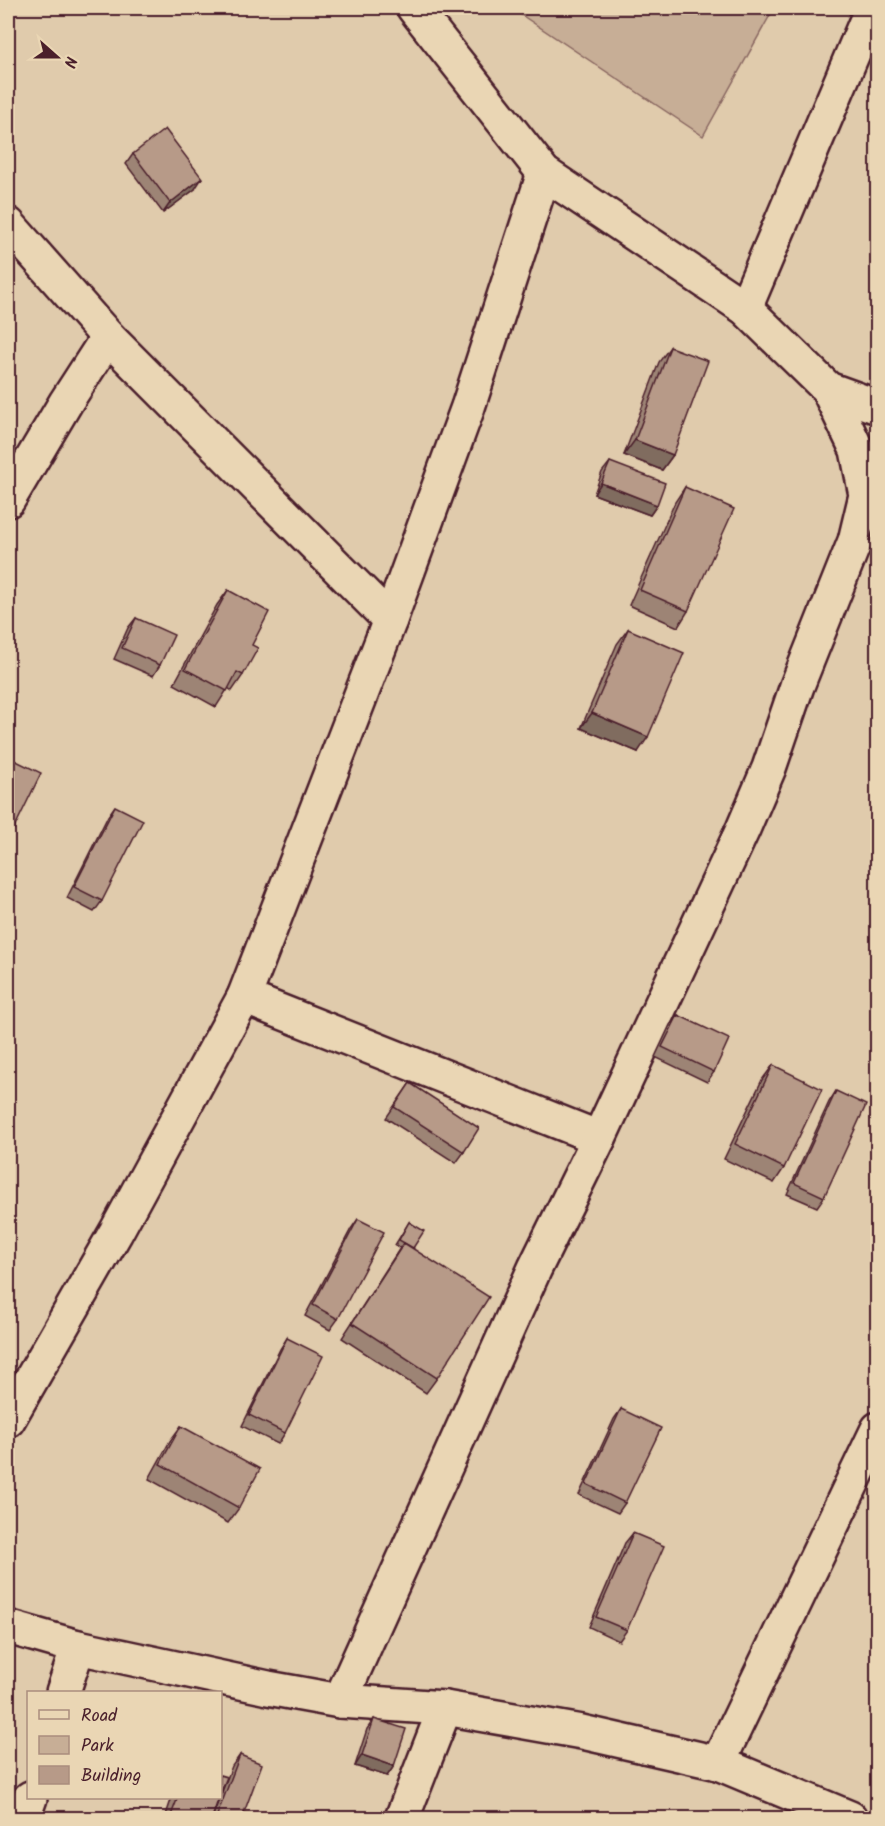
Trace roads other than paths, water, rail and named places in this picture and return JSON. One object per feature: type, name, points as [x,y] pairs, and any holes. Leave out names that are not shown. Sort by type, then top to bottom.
[{"type":"street","points":[[340,1701],[535,1268],[743,829],[769,768],[797,686],[855,541],[866,495],[857,450],[828,389],[745,308],[544,173],[414,8]]},
{"type":"street","points":[[745,308],[872,8]]},
{"type":"street","points":[[8,1420],[116,1232],[244,997],[390,620],[468,407],[544,173]]},
{"type":"street","points":[[8,224],[108,337],[390,620]]},
{"type":"street","points":[[8,500],[66,402],[108,337]]},
{"type":"street","points":[[828,389],[878,407]]},
{"type":"street","points":[[244,997],[598,1138]]},
{"type":"street","points":[[718,1763],[878,1429]]},
{"type":"street","points":[[8,1627],[78,1647],[268,1688],[340,1701],[445,1708],[582,1732],[718,1763],[850,1818]]},
{"type":"street","points":[[63,1691],[78,1647]]},
{"type":"street","points":[[402,1818],[445,1708]]},
{"type":"street","points":[[23,1818],[29,1799]]}]
